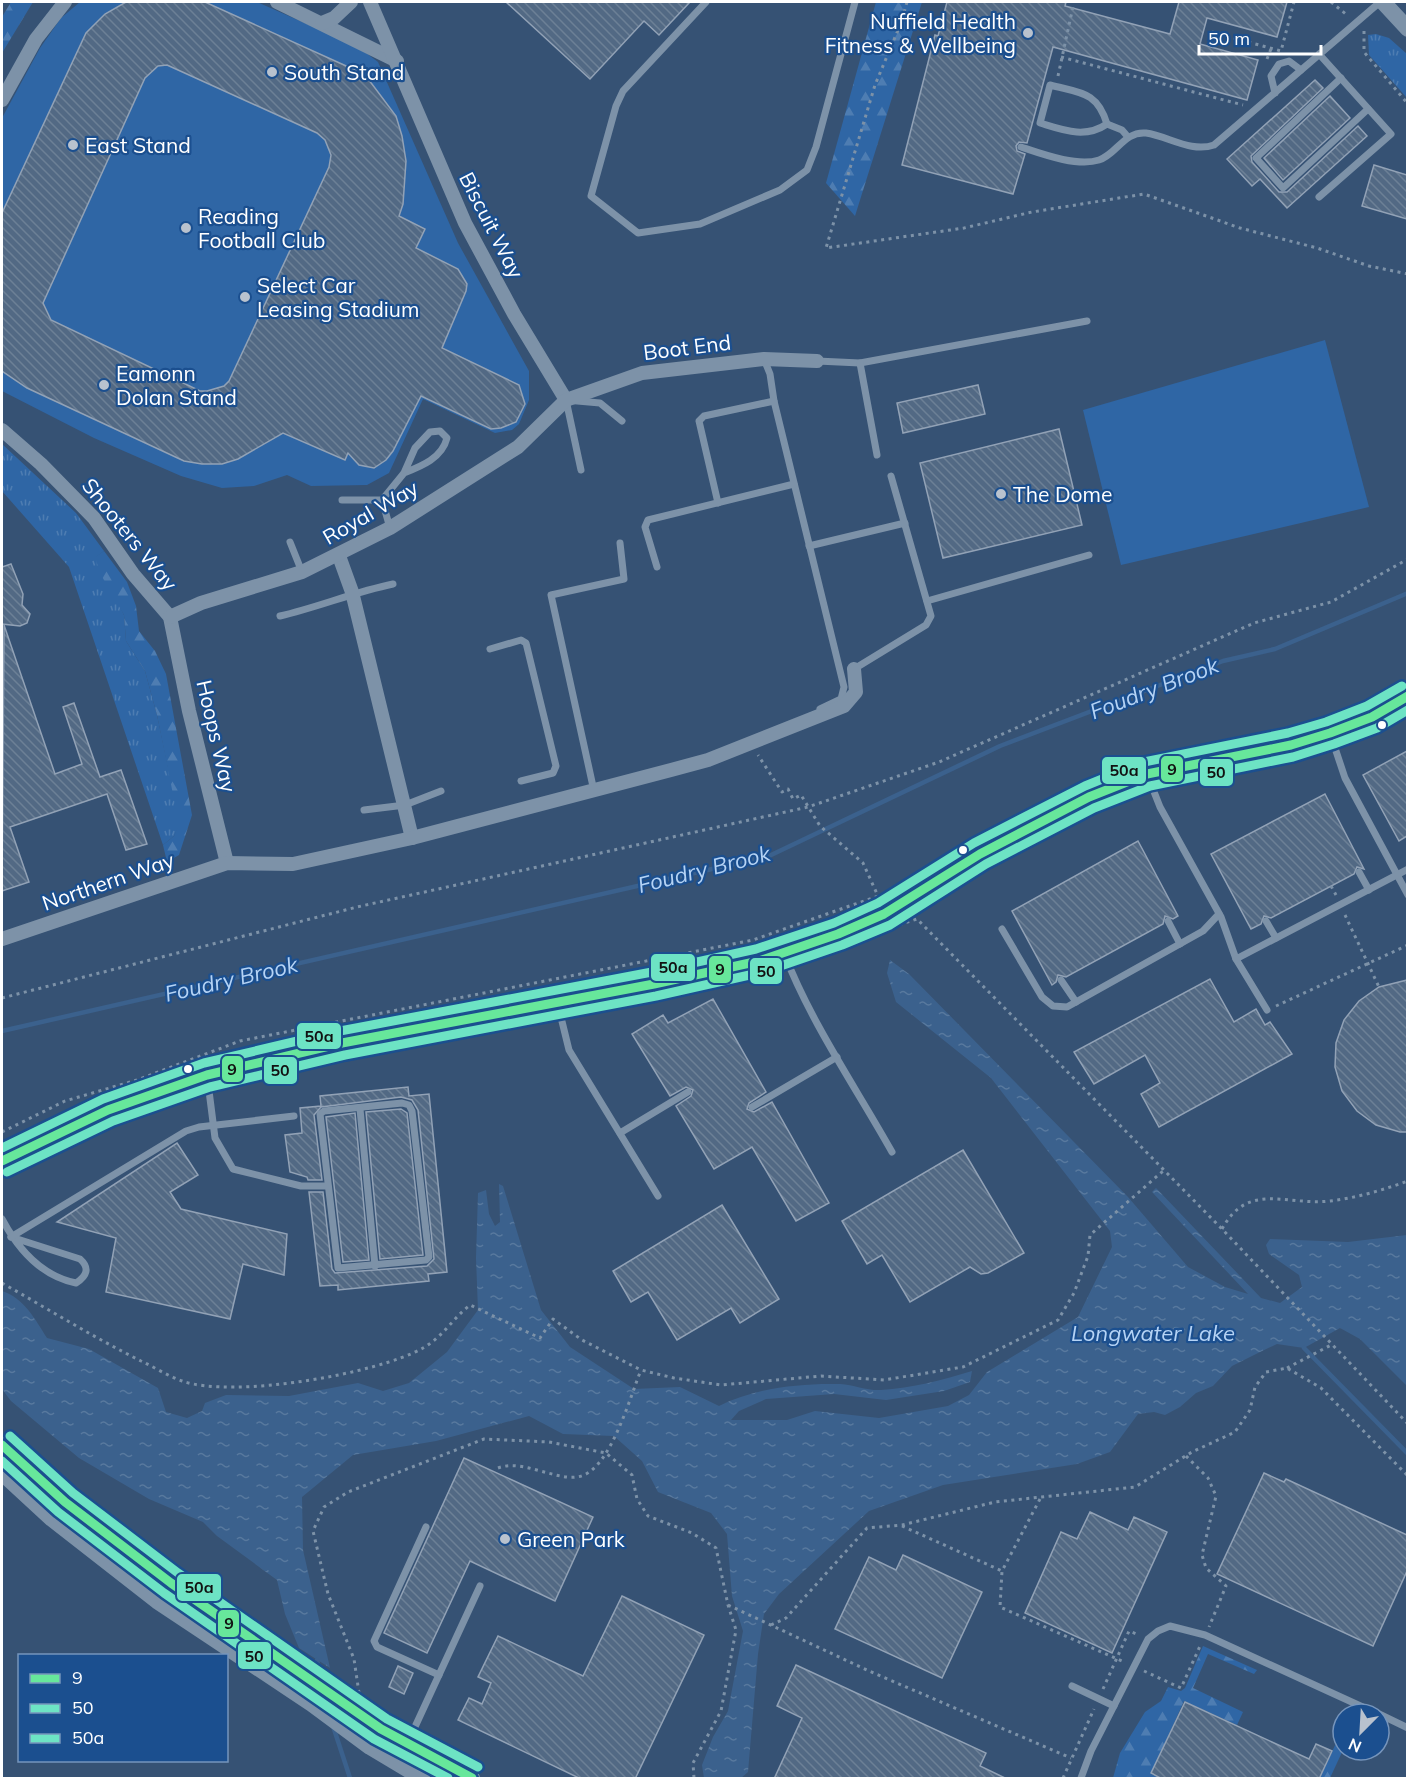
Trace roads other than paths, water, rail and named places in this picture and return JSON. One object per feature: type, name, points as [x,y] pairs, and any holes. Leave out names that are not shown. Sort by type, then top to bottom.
[{"type":"street","points":[[2,100],[36,39],[65,2]]},
{"type":"street","points":[[277,2],[397,61]]},
{"type":"street","points":[[322,23],[334,18],[351,2]]},
{"type":"street","name":"Biscuit Way","points":[[370,2],[465,223],[514,314],[566,400]]},
{"type":"street","points":[[1381,2],[1407,28]]},
{"type":"street","name":"Boot End","points":[[566,400],[642,373],[764,359],[817,361]]},
{"type":"street","name":"Royal Way","points":[[170,617],[201,603],[302,572],[339,556],[390,528],[518,447],[566,400]]},
{"type":"street","name":"Shooters Way","points":[[2,430],[41,464],[88,511],[133,574],[170,617]]},
{"type":"street","points":[[339,556],[352,592],[412,838]]},
{"type":"street","name":"Hoops Way","points":[[170,617],[189,711],[227,863]]},
{"type":"street","name":"Northern Way","points":[[2,939],[227,863],[293,864],[412,838],[708,760],[820,716],[850,701],[856,692],[854,669]]},
{"type":"street","points":[[2,1161],[108,1110],[207,1075],[342,1043],[654,984],[759,961],[784,953],[838,934],[884,914],[1054,813],[1147,774],[1291,745],[1372,717],[1407,696]]},
{"type":"street","points":[[2,1445],[65,1502],[127,1549],[291,1665],[353,1702],[407,1744],[472,1779]]},
{"type":"street","points":[[2,1473],[52,1519],[157,1601],[312,1704],[370,1747],[422,1779]]},
{"type":"lane","points":[[706,2],[623,91],[616,106],[591,196],[638,233],[700,224],[780,190],[807,170],[816,147],[855,2]]},
{"type":"lane","points":[[1021,147],[1086,162],[1104,158],[1128,137],[1146,134],[1195,147],[1208,147],[1221,141],[1381,2]]},
{"type":"lane","points":[[1319,54],[1391,134],[1319,197]]},
{"type":"lane","points":[[1275,93],[1271,76],[1279,64],[1289,61],[1301,70]]},
{"type":"lane","points":[[1341,78],[1256,158],[1283,188],[1368,109]]},
{"type":"lane","points":[[1050,85],[1094,98],[1103,111],[1107,124],[1098,130],[1080,133],[1040,123],[1050,85]]},
{"type":"lane","points":[[1107,124],[1122,130],[1128,137]]},
{"type":"lane","points":[[817,361],[860,363],[1087,321]]},
{"type":"lane","points":[[764,359],[770,374],[774,401],[844,687],[842,699],[819,709],[820,716]]},
{"type":"lane","points":[[860,363],[877,455]]},
{"type":"lane","points":[[581,470],[566,400],[600,403],[622,421]]},
{"type":"lane","points":[[718,502],[699,422],[704,416],[774,401]]},
{"type":"lane","points":[[382,500],[404,473],[415,448],[430,432],[440,431],[447,438],[445,448],[428,463],[404,473]]},
{"type":"lane","points":[[854,669],[926,626],[931,616],[891,476]]},
{"type":"lane","points":[[657,567],[645,527],[648,520],[794,484]]},
{"type":"lane","points":[[342,500],[382,500]]},
{"type":"lane","points":[[382,500],[390,528]]},
{"type":"lane","points":[[809,546],[905,523]]},
{"type":"lane","points":[[290,542],[302,572]]},
{"type":"lane","points":[[594,791],[551,595],[624,579],[620,543]]},
{"type":"lane","points":[[927,601],[1089,555]]},
{"type":"lane","points":[[280,616],[316,607],[352,592],[393,584]]},
{"type":"lane","points":[[490,649],[521,640],[526,643],[556,766],[553,773],[521,781]]},
{"type":"lane","points":[[1330,733],[1345,778],[1398,874],[1407,895]]},
{"type":"lane","points":[[1147,774],[1160,807],[1219,914],[1236,960],[1266,1010]]},
{"type":"lane","points":[[364,810],[405,805],[441,791]]},
{"type":"lane","points":[[1236,960],[1407,869]]},
{"type":"lane","points":[[1359,872],[1369,890]]},
{"type":"lane","points":[[1002,929],[1042,997],[1053,1006],[1067,1007],[1203,931],[1219,914]]},
{"type":"lane","points":[[1168,921],[1180,944]]},
{"type":"lane","points":[[1266,921],[1276,939]]},
{"type":"lane","points":[[784,953],[802,1000],[892,1152]]},
{"type":"lane","points":[[1061,980],[1076,1002]]},
{"type":"lane","points":[[557,1001],[569,1050],[658,1196]]},
{"type":"lane","points":[[752,1107],[837,1058]]},
{"type":"lane","points":[[207,1075],[215,1138],[233,1169],[301,1186],[327,1186]]},
{"type":"lane","points":[[620,1133],[688,1092]]},
{"type":"lane","points":[[402,1103],[409,1105],[412,1111],[429,1252],[426,1260],[342,1269],[336,1265],[327,1186],[320,1114],[324,1111],[402,1103]]},
{"type":"lane","points":[[360,1109],[375,1266]]},
{"type":"lane","points":[[12,1237],[186,1131],[213,1125],[294,1116]]},
{"type":"lane","points":[[2,1219],[12,1237],[26,1255],[54,1275],[76,1283],[83,1278],[86,1264],[80,1258],[12,1237]]},
{"type":"lane","points":[[426,1527],[374,1641],[377,1647],[439,1675]]},
{"type":"lane","points":[[407,1744],[480,1586]]},
{"type":"lane","points":[[1082,1777],[1148,1639],[1158,1631],[1170,1626],[1205,1635],[1353,1702]]},
{"type":"lane","points":[[1072,1686],[1114,1706]]},
{"type":"lane","points":[[1391,1720],[1407,1728]]},
{"type":"water","name":"Longwater Lake","points":[[890,960],[909,974],[1128,1197],[1188,1267],[1225,1287],[1248,1294],[1152,1192],[1156,1188],[1261,1298],[1280,1303],[1302,1287],[1299,1275],[1269,1254],[1266,1245],[1270,1239],[1348,1242],[1407,1235],[1407,1386],[1360,1339],[1340,1328],[1304,1348],[1277,1344],[1260,1352],[1232,1366],[1213,1386],[1196,1393],[1180,1407],[1165,1415],[1154,1412],[1138,1414],[1110,1452],[1077,1464],[943,1485],[869,1511],[779,1594],[764,1614],[758,1654],[748,1772],[741,1778],[704,1778],[702,1765],[713,1737],[728,1711],[743,1631],[732,1596],[727,1534],[711,1513],[658,1492],[642,1461],[614,1436],[563,1434],[529,1416],[436,1441],[353,1455],[302,1497],[303,1550],[330,1668],[299,1648],[285,1614],[277,1580],[217,1536],[203,1522],[149,1499],[79,1458],[11,1401],[2,1389],[2,1291],[23,1304],[47,1338],[89,1349],[158,1388],[166,1412],[187,1418],[202,1411],[205,1403],[226,1395],[289,1396],[358,1383],[383,1391],[409,1383],[447,1352],[478,1310],[476,1258],[478,1193],[486,1190],[489,1214],[495,1226],[500,1222],[499,1184],[503,1186],[541,1310],[570,1347],[634,1389],[680,1387],[719,1406],[747,1395],[778,1388],[809,1384],[840,1384],[881,1390],[927,1383],[972,1371],[970,1382],[944,1391],[886,1400],[834,1394],[766,1399],[739,1411],[731,1420],[787,1420],[815,1411],[879,1418],[948,1406],[969,1395],[987,1372],[1078,1317],[1112,1247],[1110,1231],[991,1078],[896,1002],[887,973]]},
{"type":"waterway","name":"Foudry Brook","points":[[2,1031],[769,856],[1000,746],[1223,661],[1275,649],[1408,593]]},
{"type":"waterway","points":[[1304,1348],[1408,1454]]},
{"type":"waterway","points":[[317,1660],[322,1680]]},
{"type":"waterway","points":[[333,1726],[350,1778]]},
{"type":"place","name":"Nuffield Health Fitness & Wellbeing","points":[[1028,33]]},
{"type":"place","name":"South Stand","points":[[272,72]]},
{"type":"place","name":"East Stand","points":[[73,145]]},
{"type":"place","name":"Reading Football Club","points":[[186,228]]},
{"type":"place","name":"Select Car Leasing Stadium","points":[[245,297]]},
{"type":"place","name":"Eamonn Dolan Stand","points":[[104,385]]},
{"type":"place","name":"The Dome","points":[[1001,494]]},
{"type":"place","name":"Green Park","points":[[505,1539]]}]
